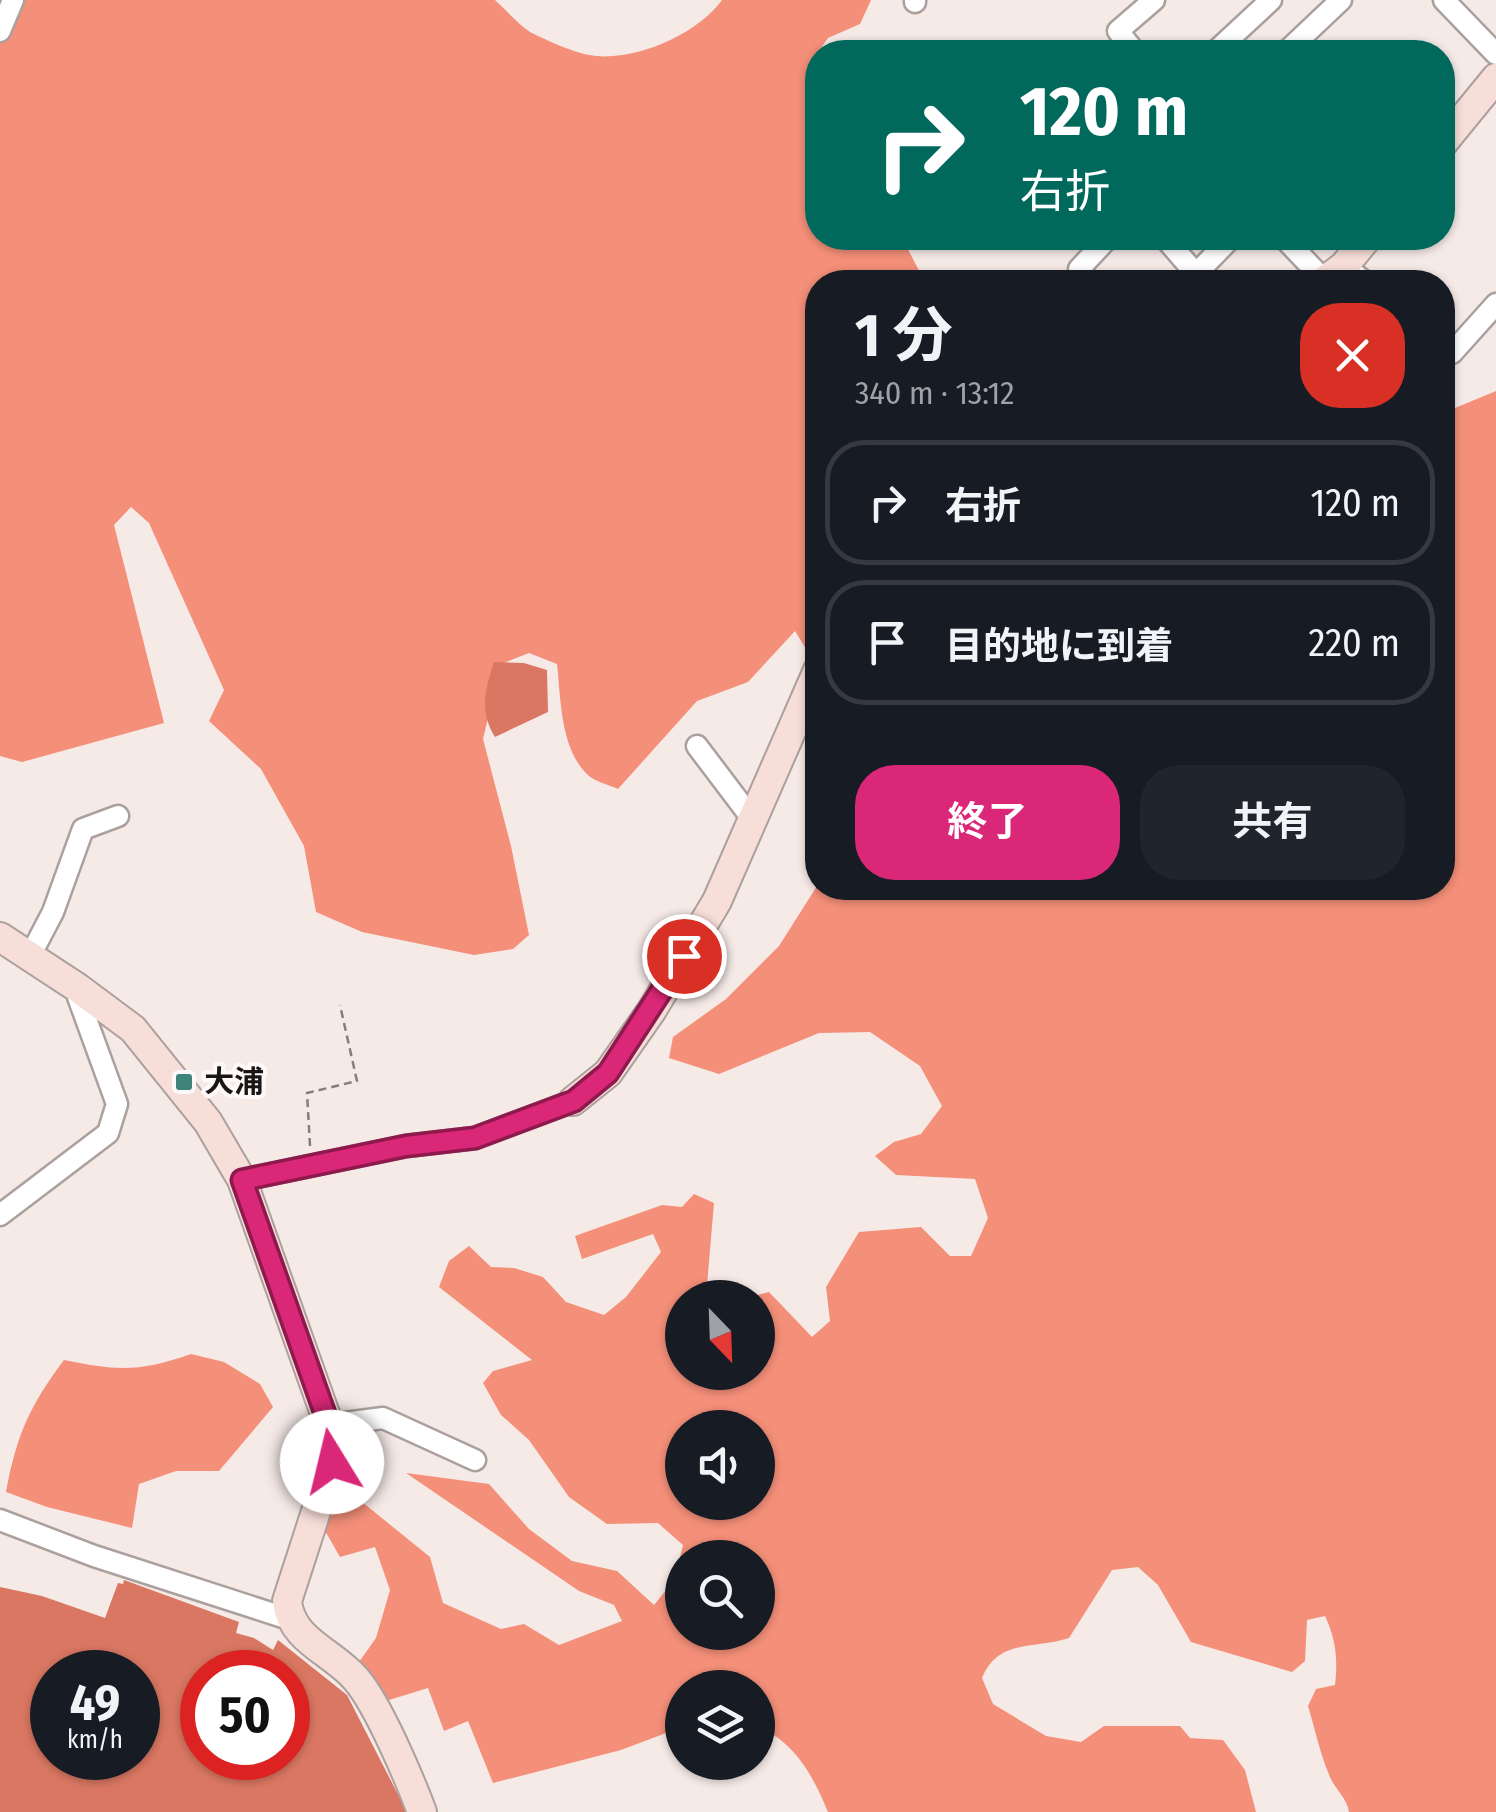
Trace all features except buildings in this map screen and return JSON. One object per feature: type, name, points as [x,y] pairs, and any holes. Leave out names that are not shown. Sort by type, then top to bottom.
[{"type":"main road","points":[[1455,128],[1496,78]]},
{"type":"main road","points":[[574,1101],[608,1073],[652,1010],[717,901],[805,700]]},
{"type":"main road","points":[[0,937],[134,1029],[208,1122],[242,1180],[329,1425],[332,1462],[287,1601],[289,1619],[297,1631],[356,1679],[372,1703],[422,1812]]},
{"type":"street","points":[[0,30],[13,0]]},
{"type":"street","points":[[1125,40],[1118,31],[1154,0]]},
{"type":"street","points":[[1229,40],[1271,0]]},
{"type":"street","points":[[1299,40],[1341,0]]},
{"type":"street","points":[[1444,0],[1496,54]]},
{"type":"street","points":[[1080,270],[1097,250]]},
{"type":"street","points":[[1204,270],[1221,250]]},
{"type":"street","points":[[1300,250],[1328,270]]},
{"type":"street","points":[[1455,350],[1496,304]]},
{"type":"street","points":[[697,746],[752,820]]},
{"type":"street","points":[[30,956],[53,912],[83,829],[118,816]]},
{"type":"street","points":[[0,1216],[108,1133],[116,1104],[78,988]]},
{"type":"street","points":[[242,1180],[406,1146],[475,1138],[574,1101]]},
{"type":"street","points":[[329,1425],[383,1418],[475,1460]]},
{"type":"street","points":[[0,1520],[94,1556],[289,1619]]},
{"type":"path","points":[[311,1167],[307,1093],[356,1080],[340,1005]]},
{"type":"shaded area","points":[[0,0],[495,0],[530,32],[575,51],[606,56],[662,44],[697,24],[722,0],[871,0],[860,24],[827,40],[805,40],[805,250],[908,250],[919,270],[805,270],[805,647],[795,631],[748,682],[697,701],[618,789],[589,776],[572,752],[564,723],[557,664],[529,653],[501,664],[483,739],[529,935],[513,949],[474,955],[362,932],[316,912],[304,846],[261,769],[209,721],[224,690],[149,523],[131,507],[114,525],[164,723],[22,762],[0,756]]},
{"type":"shaded area","points":[[1496,391],[1496,1812],[1349,1812],[1326,1768],[1308,1706],[1316,1689],[1335,1685],[1335,1650],[1325,1616],[1307,1620],[1305,1661],[1292,1672],[1191,1642],[1158,1585],[1138,1567],[1112,1570],[1069,1638],[1007,1651],[989,1665],[982,1678],[993,1704],[1046,1736],[1081,1742],[1104,1726],[1180,1726],[1190,1738],[1223,1740],[1245,1770],[1256,1812],[828,1812],[801,1762],[775,1736],[775,1670],[665,1670],[665,1733],[621,1750],[493,1783],[468,1721],[444,1731],[428,1688],[389,1700],[359,1662],[376,1638],[390,1590],[375,1547],[340,1557],[324,1529],[346,1489],[430,1557],[443,1603],[501,1629],[524,1624],[559,1645],[622,1621],[614,1605],[579,1591],[406,1473],[489,1484],[529,1529],[572,1561],[617,1571],[654,1605],[665,1591],[665,1650],[775,1650],[775,1540],[677,1540],[658,1523],[607,1524],[569,1497],[529,1440],[501,1415],[483,1383],[493,1371],[532,1360],[439,1287],[449,1261],[469,1246],[491,1267],[514,1268],[543,1277],[566,1302],[604,1315],[626,1297],[661,1252],[653,1234],[582,1259],[575,1236],[662,1205],[682,1207],[694,1194],[714,1203],[707,1280],[665,1280],[665,1390],[775,1390],[775,1298],[812,1337],[830,1321],[826,1287],[859,1232],[921,1227],[950,1256],[971,1256],[988,1218],[975,1179],[896,1175],[875,1156],[894,1142],[921,1134],[942,1106],[920,1066],[870,1032],[819,1033],[719,1074],[669,1058],[673,1037],[726,999],[779,946],[808,900],[1455,900],[1455,408]]},
{"type":"shaded area","points":[[494,662],[524,663],[547,670],[548,712],[495,737],[485,700]]},
{"type":"shaded area","points":[[191,1354],[224,1362],[260,1384],[273,1407],[219,1471],[176,1471],[139,1484],[132,1528],[47,1507],[6,1492],[26,1422],[64,1360],[128,1368]]},
{"type":"shaded area","points":[[124,1580],[239,1622],[236,1633],[273,1650],[180,1650],[180,1780],[310,1780],[310,1666],[347,1695],[407,1812],[0,1812],[0,1587],[42,1596],[105,1618],[118,1583],[123,1584]]},
{"type":"shaded area","points":[[278,1640],[291,1650],[273,1650]]},
{"type":"place","name":"大浦","points":[[184,1082]]},
{"type":"route","points":[[332,1462],[329,1425],[242,1180],[406,1146],[475,1138],[574,1101],[608,1073],[684,956]]}]
